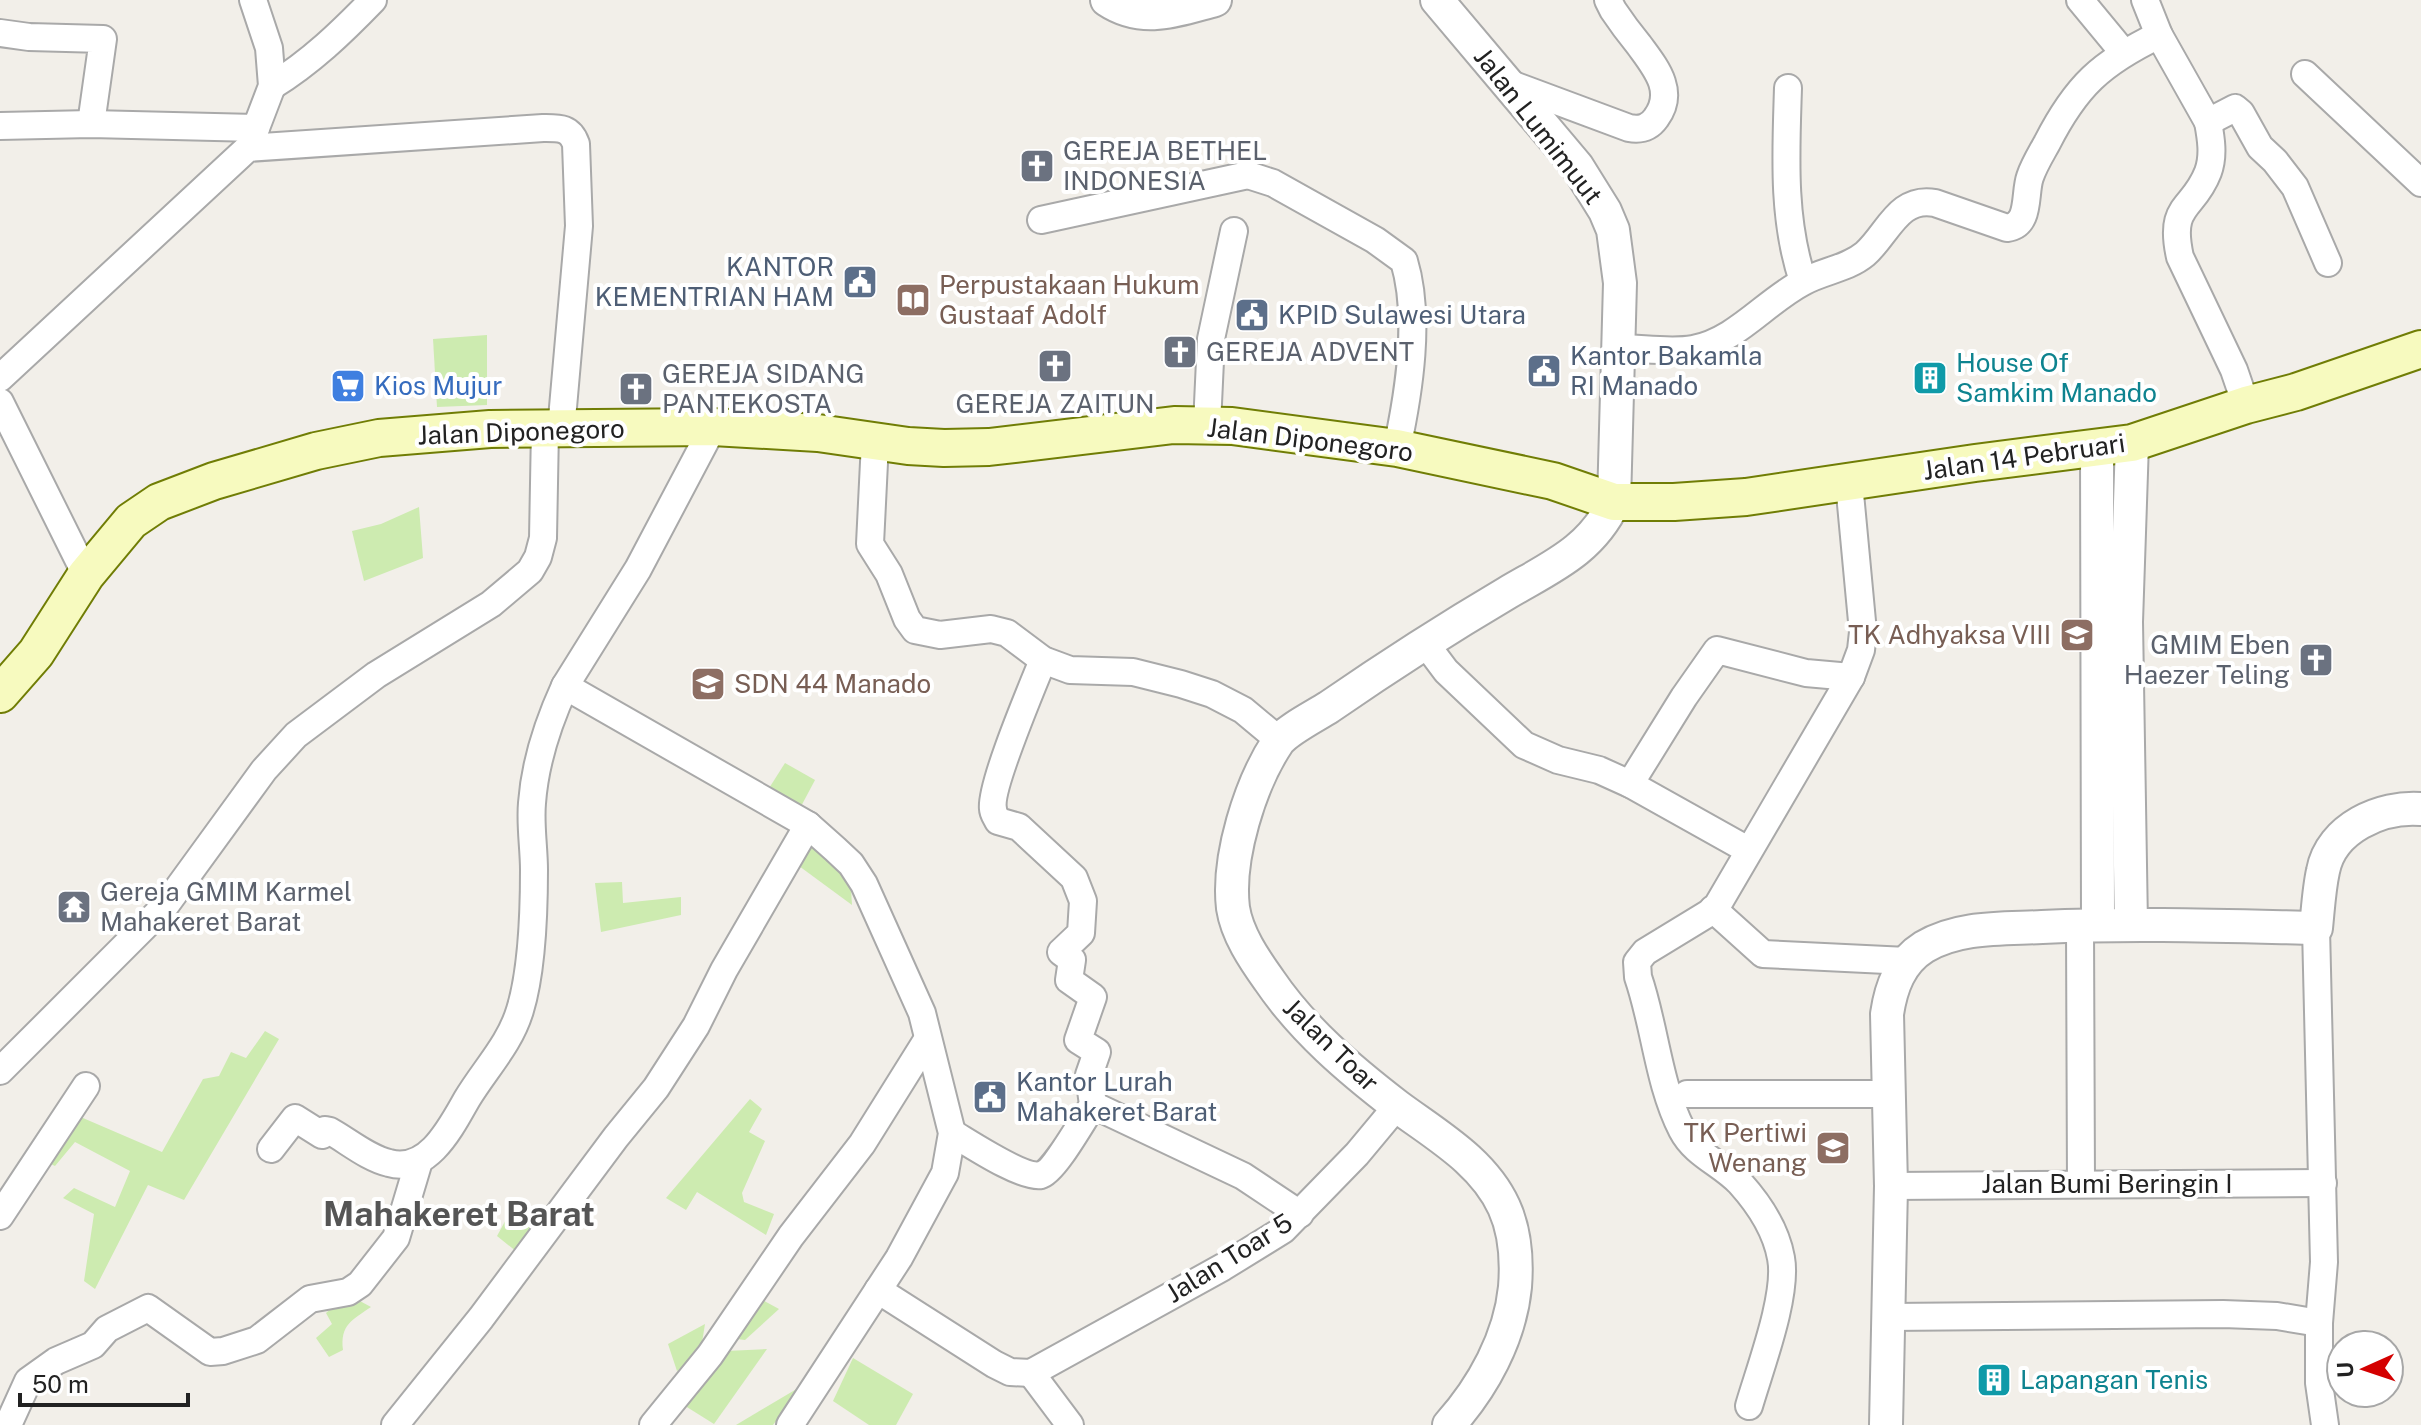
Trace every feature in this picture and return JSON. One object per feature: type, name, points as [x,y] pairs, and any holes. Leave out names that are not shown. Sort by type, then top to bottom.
[{"type":"main road","name":"Jalan 14 Pebruari","points":[[1614,502],[1746,497],[2132,443],[2421,349]]},
{"type":"main road","name":"Jalan Diponegoro","points":[[0,694],[36,653],[86,575],[131,521],[159,502],[253,468],[379,438],[490,429],[713,427],[818,433],[932,447],[989,447],[1174,425],[1232,426],[1397,448],[1553,481],[1614,502]]},
{"type":"street","points":[[0,378],[252,138],[272,86],[269,48],[253,0]]},
{"type":"street","points":[[272,86],[298,70],[334,40],[373,0]]},
{"type":"street","points":[[1107,0],[1130,12],[1154,14],[1215,0]]},
{"type":"street","name":"Jalan Lumimuut","points":[[1437,0],[1577,166],[1613,230],[1618,259],[1619,348],[1614,502]]},
{"type":"street","points":[[1508,83],[1629,128],[1644,129],[1651,124],[1664,97],[1660,73],[1608,0]]},
{"type":"street","points":[[2080,0],[2123,52]]},
{"type":"street","points":[[2145,0],[2159,35],[2208,122],[2212,155],[2208,171],[2199,189],[2183,207],[2176,239],[2180,257],[2234,370],[2246,405]]},
{"type":"street","points":[[0,33],[103,39],[91,124]]},
{"type":"street","points":[[1619,348],[1691,349],[1713,343],[1803,281],[1836,270],[1864,255],[1895,218],[1913,203],[1935,203],[2007,228],[2014,227],[2023,218],[2030,177],[2059,118],[2084,85],[2123,52],[2159,35]]},
{"type":"street","points":[[2305,74],[2421,183]]},
{"type":"street","points":[[1788,88],[1787,195],[1794,256],[1803,281]]},
{"type":"street","points":[[2208,122],[2230,109],[2235,108],[2241,113],[2260,147],[2295,187],[2328,263]]},
{"type":"street","points":[[0,126],[91,124],[252,138],[565,129],[571,133],[576,144],[579,226],[553,430],[543,538],[530,571],[491,604],[376,675],[296,735],[264,770],[165,906],[0,1071]]},
{"type":"street","points":[[1041,220],[1248,175],[1273,183],[1375,240],[1404,261],[1410,290],[1412,322],[1408,375],[1397,448]]},
{"type":"street","points":[[1207,425],[1211,339],[1234,231]]},
{"type":"street","points":[[0,402],[86,575]]},
{"type":"street","points":[[8,1425],[28,1381],[56,1361],[93,1345],[107,1329],[148,1308],[210,1352],[223,1351],[257,1340],[310,1299],[348,1292],[360,1284],[396,1238],[419,1161],[441,1140],[497,1057],[515,1025],[521,1006],[533,914],[531,806],[550,720],[565,686],[638,569],[713,427]]},
{"type":"street","points":[[875,442],[870,544],[889,574],[907,619],[915,630],[940,635],[991,629],[1007,633],[1043,660],[1085,672],[1133,672],[1212,694],[1243,710],[1279,740],[1425,643],[1571,555],[1605,521],[1614,502]]},
{"type":"street","points":[[2112,622],[2132,443]]},
{"type":"street","points":[[2097,448],[2112,622],[2113,788],[2131,925]]},
{"type":"street","points":[[1749,1406],[1774,1317],[1782,1277],[1781,1257],[1764,1216],[1742,1185],[1705,1158],[1682,1129],[1637,969],[1639,957],[1645,952],[1713,909],[1851,677],[1861,650],[1863,632],[1849,483]]},
{"type":"street","points":[[1425,643],[1446,671],[1524,745],[1558,760],[1599,770],[1630,784],[1748,850]]},
{"type":"street","points":[[1630,784],[1717,650],[1806,673],[1851,677]]},
{"type":"street","points":[[952,1133],[1023,1172],[1038,1176],[1055,1161],[1093,1105],[1089,1075],[1097,1052],[1078,1040],[1093,997],[1069,980],[1072,960],[1061,952],[1081,933],[1083,901],[1074,878],[1019,827],[998,821],[992,808],[1008,751],[1043,660]]},
{"type":"street","points":[[565,686],[808,825],[851,864],[864,884],[922,1013],[952,1133],[945,1173],[899,1258],[790,1425]]},
{"type":"street","name":"Jalan Toar","points":[[1279,740],[1243,817],[1233,862],[1233,910],[1249,952],[1288,1008],[1342,1062],[1471,1160],[1505,1207],[1514,1242],[1516,1273],[1505,1335],[1488,1370],[1449,1425]]},
{"type":"street","points":[[2081,1184],[2089,926],[2113,788]]},
{"type":"street","points":[[2325,1425],[2319,1383],[2319,1323],[2324,1262],[2316,928],[2323,868],[2339,839],[2354,826],[2375,816],[2410,808],[2421,809]]},
{"type":"street","points":[[395,1425],[481,1318],[656,1088],[696,1026],[724,970],[808,825]]},
{"type":"street","points":[[1713,909],[1763,954],[1907,961]]},
{"type":"street","points":[[1886,1425],[1891,1186],[1887,1014],[1890,995],[1907,961],[1942,938],[1973,931],[2131,925],[2316,928]]},
{"type":"street","points":[[653,1425],[710,1355],[791,1236],[862,1144],[927,1040]]},
{"type":"street","points":[[0,1216],[86,1086]]},
{"type":"street","points":[[1687,1094],[1889,1094]]},
{"type":"street","points":[[1093,1105],[1243,1176],[1300,1214]]},
{"type":"street","name":"Jalan Toar 5","points":[[1031,1373],[1223,1267],[1283,1230],[1357,1154],[1397,1106]]},
{"type":"street","points":[[271,1149],[295,1118],[316,1133],[322,1135],[325,1130],[330,1131],[388,1163],[399,1165],[419,1161]]},
{"type":"street","name":"Jalan Bumi Beringin I","points":[[1891,1186],[2323,1183]]},
{"type":"street","points":[[878,1290],[994,1364],[1010,1372],[1031,1373],[1070,1425]]},
{"type":"street","points":[[1888,1317],[2223,1314],[2277,1316],[2319,1323]]},
{"type":"green space","points":[[487,335],[487,405],[437,407],[433,339]]},
{"type":"green space","points":[[419,507],[423,558],[364,581],[352,531],[381,524]]},
{"type":"green space","points":[[785,763],[815,780],[798,812],[766,793]]},
{"type":"green space","points":[[811,837],[850,871],[852,905],[799,866]]},
{"type":"green space","points":[[622,882],[623,903],[681,897],[681,915],[601,932],[595,883]]},
{"type":"green space","points":[[265,1031],[279,1039],[184,1200],[148,1185],[95,1289],[84,1281],[94,1214],[63,1198],[74,1188],[115,1207],[130,1171],[75,1142],[55,1166],[42,1160],[76,1115],[162,1152],[203,1079],[219,1076],[231,1052],[246,1058]]},
{"type":"green space","points":[[750,1099],[762,1109],[749,1132],[765,1141],[742,1193],[744,1202],[774,1214],[766,1235],[697,1192],[686,1210],[666,1198]]},
{"type":"green space","points":[[509,1214],[539,1229],[517,1252],[497,1236]]},
{"type":"green space","points":[[347,1294],[371,1307],[346,1329],[343,1350],[329,1357],[316,1338],[332,1324],[326,1313]]},
{"type":"green space","points":[[759,1298],[779,1309],[745,1340],[729,1338]]},
{"type":"green space","points":[[705,1324],[700,1355],[677,1371],[668,1344]]},
{"type":"green space","points":[[767,1349],[714,1424],[682,1404],[726,1351]]},
{"type":"green space","points":[[853,1358],[913,1394],[896,1425],[869,1425],[833,1401]]},
{"type":"green space","points":[[805,1384],[773,1425],[736,1425]]},
{"type":"place","name":"GEREJA BETHEL INDONESIA","points":[[1037,166]]},
{"type":"place","name":"KANTOR KEMENTRIAN HAM","points":[[860,282]]},
{"type":"place","name":"Perpustakaan Hukum Gustaaf Adolf","points":[[913,300]]},
{"type":"place","name":"KPID Sulawesi Utara","points":[[1252,315]]},
{"type":"place","name":"GEREJA ADVENT","points":[[1180,352]]},
{"type":"place","name":"GEREJA ZAITUN","points":[[1055,366]]},
{"type":"place","name":"Kantor Bakamla RI Manado","points":[[1544,371]]},
{"type":"place","name":"House Of Samkim Manado","points":[[1930,378]]},
{"type":"place","name":"Kios Mujur","points":[[348,386]]},
{"type":"place","name":"GEREJA SIDANG PANTEKOSTA","points":[[636,389]]},
{"type":"place","name":"TK Adhyaksa VIII","points":[[2077,635]]},
{"type":"place","name":"GMIM Eben Haezer Teling","points":[[2316,660]]},
{"type":"place","name":"SDN 44 Manado","points":[[708,684]]},
{"type":"place","name":"Gereja GMIM Karmel Mahakeret Barat","points":[[74,907]]},
{"type":"place","name":"Kantor Lurah Mahakeret Barat","points":[[990,1097]]},
{"type":"place","name":"TK Pertiwi Wenang","points":[[1833,1148]]},
{"type":"place","name":"Lapangan Tenis","points":[[1994,1380]]},
{"type":"district","name":"Mahakeret Barat","points":[[459,1214]]}]
